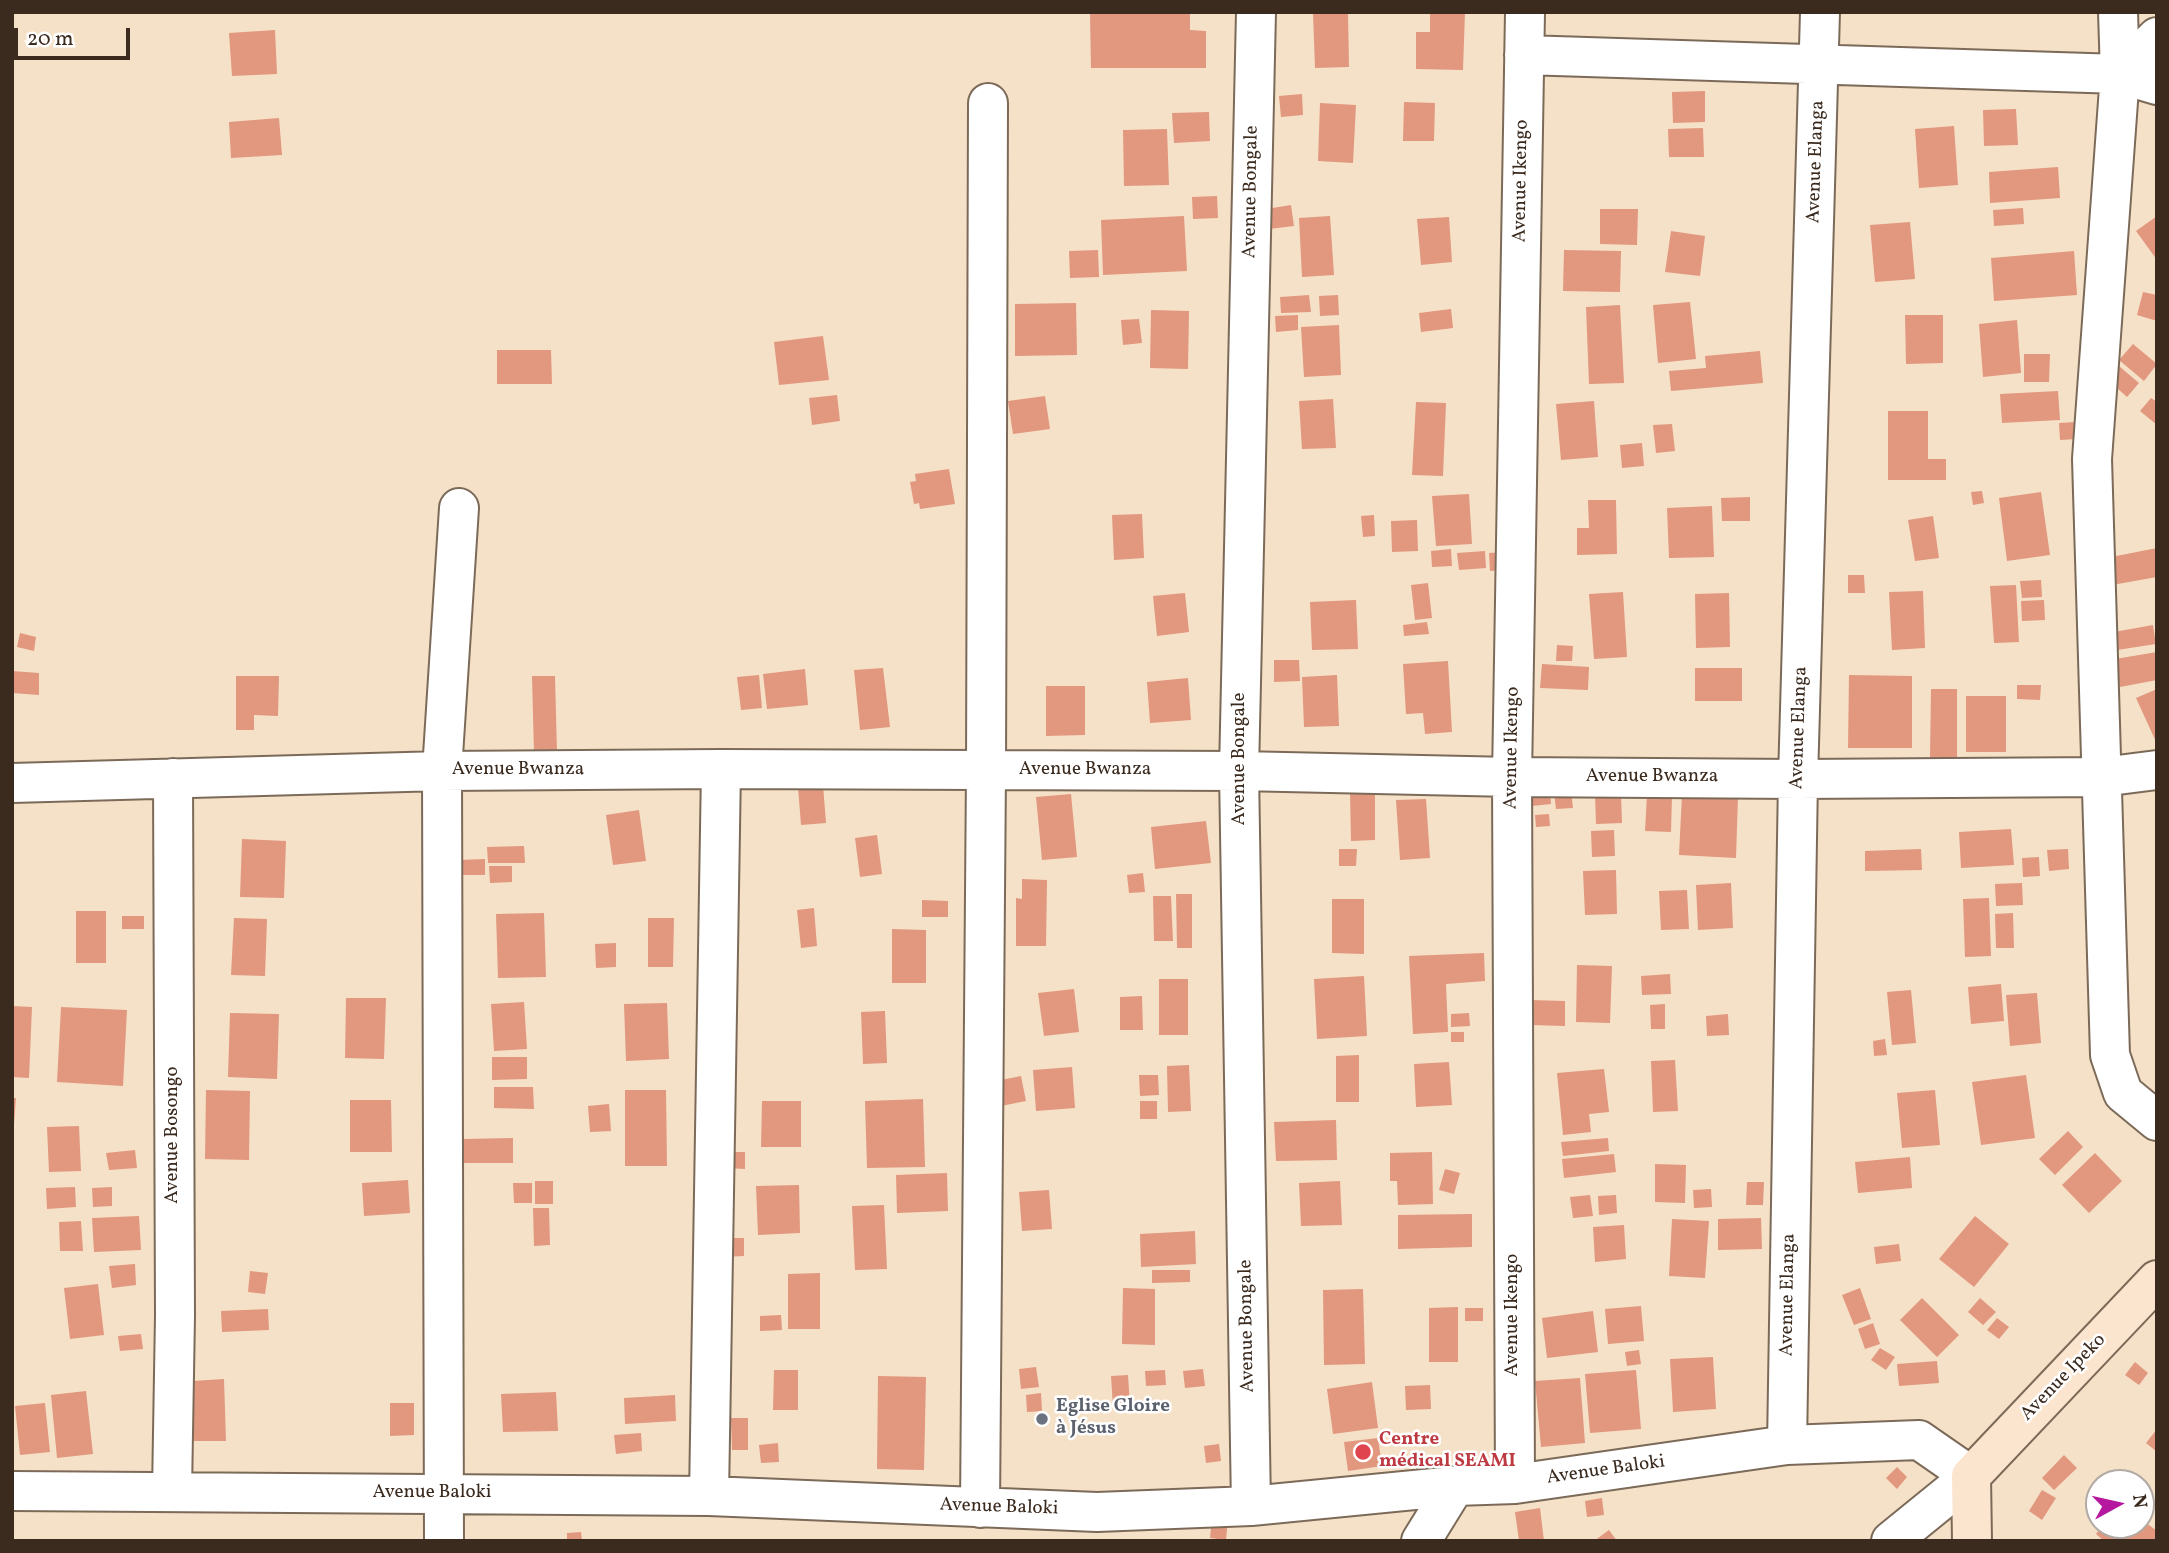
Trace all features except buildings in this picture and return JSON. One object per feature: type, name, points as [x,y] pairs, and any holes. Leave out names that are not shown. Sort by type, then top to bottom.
[{"type":"street","name":"Avenue Bongale","points":[[1251,1506],[1239,771],[1256,12]]},
{"type":"street","name":"Avenue Ikengo","points":[[1515,1484],[1512,777],[1525,12]]},
{"type":"street","name":"Avenue Elanga","points":[[1787,1445],[1798,779],[1820,12]]},
{"type":"street","points":[[2118,12],[2120,74],[2092,459],[2110,1055],[2123,1093],[2157,1121]]},
{"type":"street","points":[[2120,74],[2157,37]]},
{"type":"street","points":[[1524,55],[2120,74],[2157,85]]},
{"type":"street","points":[[980,1508],[988,103]]},
{"type":"street","points":[[444,1541],[442,771],[459,508]]},
{"type":"street","name":"Avenue Bwanza","points":[[12,783],[442,771],[721,769],[1239,771],[1798,779],[2102,777],[2157,770]]},
{"type":"street","points":[[709,1496],[721,769]]},
{"type":"street","name":"Avenue Bosongo","points":[[172,1492],[173,778]]},
{"type":"street","name":"Avenue Ipeko","points":[[1970,1476],[2157,1280]]},
{"type":"street","name":"Avenue Baloki","points":[[12,1491],[709,1496],[1097,1512],[1251,1506],[1455,1486],[1515,1484],[1787,1445],[1919,1440],[1970,1476]]},
{"type":"street","points":[[1891,1541],[1970,1476]]},
{"type":"street","points":[[1970,1476],[1972,1541]]},
{"type":"street","points":[[1421,1541],[1455,1486]]},
{"type":"street","points":[[1068,1541],[1097,1512]]},
{"type":"place","name":"Eglise Gloire à Jésus","points":[[1042,1419]]},
{"type":"place","name":"Centre médical SEAMI","points":[[1363,1452]]}]
